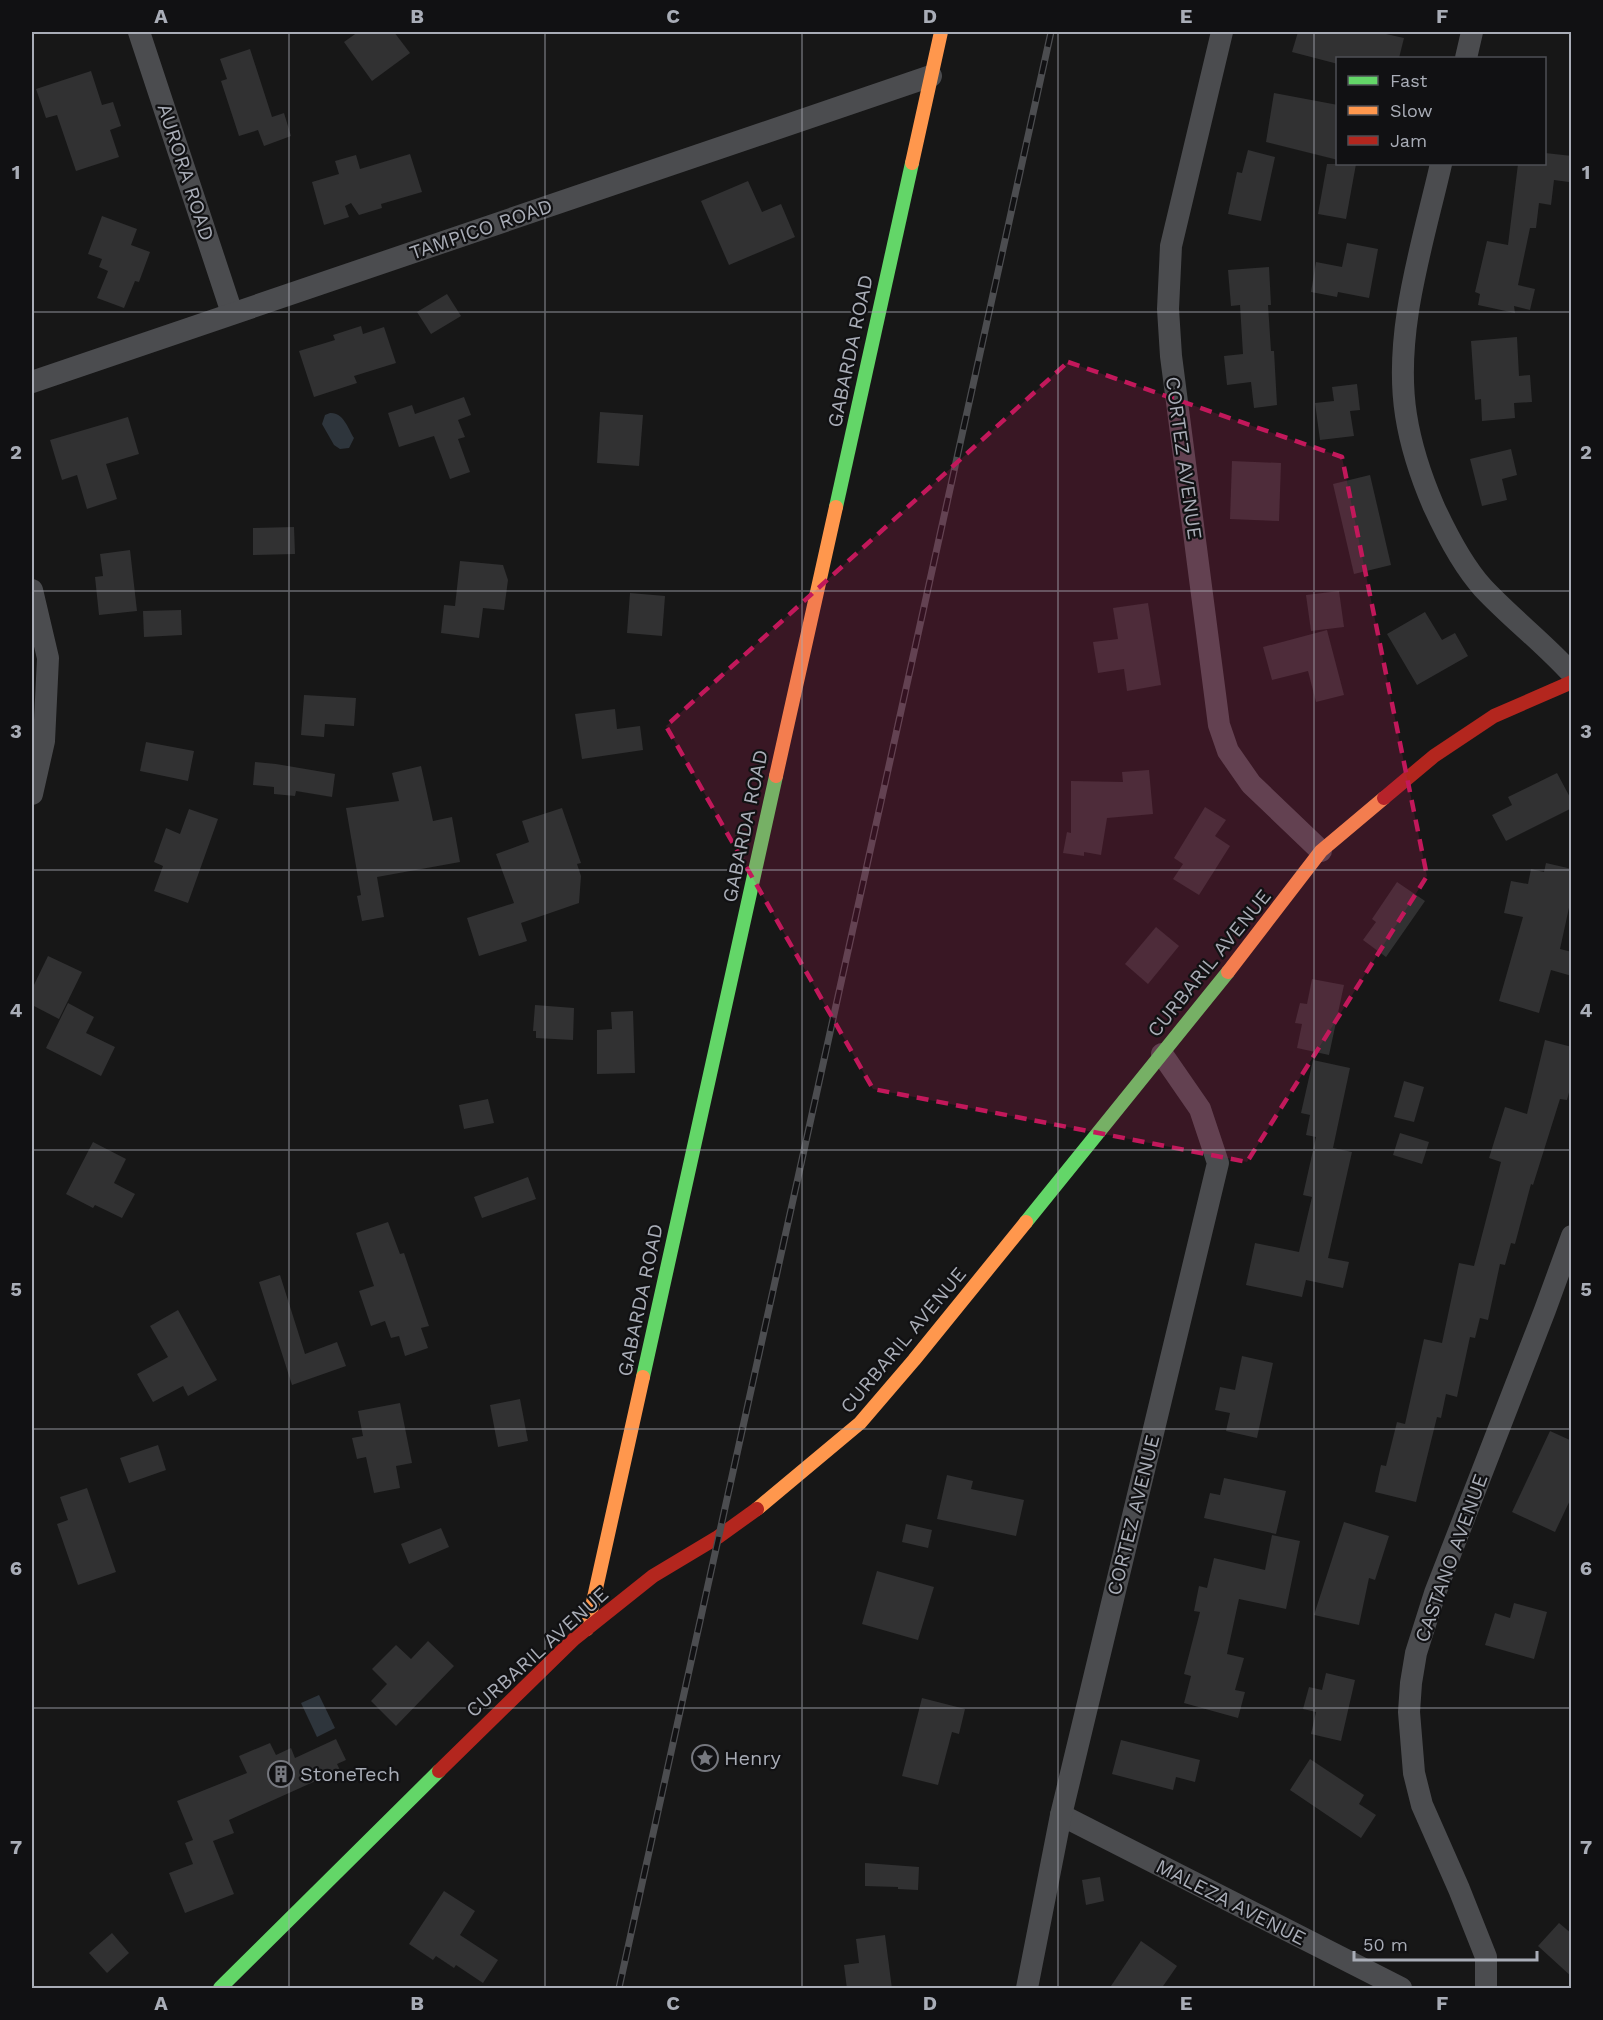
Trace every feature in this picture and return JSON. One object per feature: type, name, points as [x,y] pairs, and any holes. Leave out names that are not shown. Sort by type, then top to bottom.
[{"type":"street","name":"AURORA ROAD","points":[[139,32],[232,313]]},
{"type":"street","name":"GABARDA ROAD","points":[[587,1629],[941,32]]},
{"type":"street","name":"CORTEZ AVENUE","points":[[1222,32],[1171,246],[1168,309],[1170,356],[1219,725],[1228,751],[1251,784],[1321,850]]},
{"type":"street","points":[[1466,57],[1472,32]]},
{"type":"street","name":"TAMPICO ROAD","points":[[32,382],[931,76]]},
{"type":"street","points":[[1441,165],[1411,294],[1403,354],[1406,416],[1420,477],[1446,534],[1482,587],[1572,674]]},
{"type":"street","points":[[32,590],[48,658],[44,741],[32,794]]},
{"type":"street","name":"CURBARIL AVENUE","points":[[220,1989],[574,1639],[653,1576],[718,1537],[765,1503],[860,1423],[922,1351],[1162,1054],[1280,906],[1321,850],[1434,756],[1494,716],[1572,682]]},
{"type":"street","name":"CORTEZ AVENUE","points":[[1027,1989],[1060,1815],[1218,1163],[1200,1109],[1162,1054]]},
{"type":"street","name":"CASTANO AVENUE","points":[[1486,1989],[1486,1957],[1422,1806],[1410,1743],[1411,1683],[1416,1653],[1435,1593],[1572,1236]]},
{"type":"street","name":"MALEZA AVENUE","points":[[1060,1815],[1401,1989]]},
{"type":"highlighted area","points":[[1068,362],[1342,457],[1427,876],[1247,1162],[873,1089],[666,726]]},
{"type":"shaded area","points":[[335,413],[342,418],[350,430],[354,438],[349,448],[340,449],[334,445],[322,424],[325,415]]},
{"type":"shaded area","points":[[319,1695],[335,1728],[317,1737],[301,1703]]},
{"type":"building","points":[[358,32],[394,32],[410,53],[372,81],[344,42]]},
{"type":"building","points":[[1298,32],[1377,32],[1404,38],[1399,57],[1336,57],[1336,63],[1292,52]]},
{"type":"building","points":[[250,49],[272,117],[284,113],[291,136],[264,146],[258,130],[239,136],[221,81],[227,79],[220,59]]},
{"type":"building","points":[[91,71],[102,105],[113,102],[121,126],[110,130],[119,157],[76,171],[57,115],[46,118],[36,89]]},
{"type":"building","points":[[1274,93],[1336,105],[1336,160],[1266,142]]},
{"type":"building","points":[[1248,150],[1275,157],[1261,221],[1228,214],[1237,172],[1242,173]]},
{"type":"building","points":[[1546,153],[1572,156],[1569,182],[1554,180],[1551,205],[1539,203],[1536,228],[1530,228],[1518,285],[1535,289],[1530,310],[1514,306],[1515,313],[1478,305],[1480,294],[1475,292],[1487,241],[1508,245],[1518,165],[1546,165]]},
{"type":"building","points":[[410,154],[422,192],[381,204],[382,208],[359,215],[351,203],[345,206],[349,217],[324,225],[312,182],[339,174],[335,161],[356,155],[360,169]]},
{"type":"building","points":[[1327,164],[1356,165],[1346,219],[1318,214]]},
{"type":"building","points":[[748,181],[762,212],[781,204],[795,237],[729,265],[701,201]]},
{"type":"building","points":[[102,216],[137,229],[131,245],[150,252],[139,282],[135,281],[124,308],[97,298],[108,271],[99,267],[102,259],[88,254]]},
{"type":"building","points":[[1347,243],[1378,249],[1369,298],[1338,292],[1337,297],[1311,292],[1316,262],[1342,267]]},
{"type":"building","points":[[1269,267],[1271,305],[1268,305],[1271,351],[1274,351],[1277,405],[1254,408],[1251,382],[1227,385],[1224,356],[1243,354],[1240,305],[1231,306],[1228,270]]},
{"type":"building","points":[[447,294],[461,316],[431,334],[417,312]]},
{"type":"building","points":[[361,326],[363,334],[384,327],[396,363],[354,376],[357,383],[314,397],[299,351],[335,340],[333,335]]},
{"type":"building","points":[[1517,337],[1519,376],[1530,375],[1532,402],[1514,403],[1515,418],[1482,421],[1481,399],[1475,400],[1471,341]]},
{"type":"building","points":[[1357,384],[1360,410],[1350,411],[1354,436],[1320,440],[1315,403],[1334,401],[1332,387]]},
{"type":"building","points":[[464,397],[471,415],[458,420],[465,437],[458,439],[470,472],[450,479],[434,436],[399,447],[388,413],[412,405],[415,414]]},
{"type":"building","points":[[600,412],[643,415],[639,466],[597,463]]},
{"type":"building","points":[[128,417],[139,454],[106,464],[117,499],[87,509],[77,475],[62,480],[50,440]]},
{"type":"building","points":[[1511,449],[1517,475],[1502,479],[1507,500],[1482,506],[1470,459]]},
{"type":"building","points":[[1232,461],[1281,463],[1279,521],[1230,519]]},
{"type":"building","points":[[1370,475],[1391,565],[1354,574],[1333,484]]},
{"type":"building","points":[[294,527],[295,554],[253,555],[253,528]]},
{"type":"building","points":[[130,550],[137,611],[99,615],[95,577],[103,576],[100,554]]},
{"type":"building","points":[[460,561],[503,565],[508,580],[504,610],[483,608],[479,638],[441,633],[444,605],[455,606]]},
{"type":"building","points":[[1339,591],[1344,627],[1311,631],[1306,595]]},
{"type":"building","points":[[630,593],[665,596],[662,636],[627,633]]},
{"type":"building","points":[[1148,603],[1161,685],[1127,691],[1124,669],[1098,673],[1093,642],[1118,639],[1113,608]]},
{"type":"building","points":[[181,610],[182,635],[144,637],[143,611]]},
{"type":"building","points":[[1425,612],[1442,640],[1455,633],[1468,656],[1417,685],[1387,634]]},
{"type":"building","points":[[1327,630],[1344,695],[1316,702],[1308,671],[1272,680],[1263,647]]},
{"type":"building","points":[[304,695],[356,698],[354,726],[325,724],[324,737],[301,735]]},
{"type":"building","points":[[615,709],[617,729],[640,726],[643,750],[582,759],[575,714]]},
{"type":"building","points":[[146,742],[194,751],[188,781],[140,771]]},
{"type":"building","points":[[255,762],[335,774],[332,797],[296,791],[295,796],[274,794],[274,787],[253,785]]},
{"type":"building","points":[[421,766],[433,821],[452,817],[460,862],[377,877],[384,917],[362,921],[357,896],[361,895],[346,808],[399,801],[392,773]]},
{"type":"building","points":[[1149,770],[1153,814],[1107,818],[1101,855],[1084,852],[1084,856],[1063,853],[1067,832],[1071,833],[1071,781],[1123,782],[1122,772]]},
{"type":"building","points":[[1557,773],[1572,801],[1572,808],[1506,841],[1492,815],[1512,805],[1508,797]]},
{"type":"building","points":[[1205,807],[1226,820],[1215,836],[1230,846],[1199,895],[1173,879],[1183,864],[1174,858]]},
{"type":"building","points":[[562,808],[581,863],[577,864],[581,876],[579,903],[521,923],[527,941],[479,956],[467,918],[514,903],[496,854],[529,842],[522,821]]},
{"type":"building","points":[[189,809],[218,819],[188,903],[154,891],[163,866],[154,862],[166,828],[180,834]]},
{"type":"building","points":[[1546,863],[1572,869],[1572,894],[1560,949],[1572,952],[1572,976],[1551,970],[1539,1013],[1499,1001],[1523,917],[1504,913],[1511,881],[1528,884],[1531,869],[1544,872]]},
{"type":"building","points":[[1397,882],[1425,901],[1386,957],[1363,940],[1376,922],[1372,919]]},
{"type":"building","points":[[1156,927],[1179,946],[1148,984],[1125,964]]},
{"type":"building","points":[[48,956],[82,972],[59,1019],[32,1005],[32,989]]},
{"type":"building","points":[[1312,979],[1344,985],[1329,1055],[1297,1048],[1302,1024],[1295,1023],[1300,1003],[1307,1004]]},
{"type":"building","points":[[68,1003],[94,1017],[86,1033],[115,1047],[101,1076],[46,1048]]},
{"type":"building","points":[[535,1005],[574,1008],[573,1040],[536,1038],[536,1031],[533,1031]]},
{"type":"building","points":[[633,1011],[635,1073],[597,1074],[597,1030],[612,1029],[611,1012]]},
{"type":"building","points":[[1545,1040],[1572,1047],[1572,1081],[1567,1100],[1560,1099],[1533,1185],[1531,1184],[1515,1244],[1511,1243],[1505,1265],[1500,1264],[1488,1320],[1480,1318],[1475,1338],[1470,1337],[1457,1397],[1446,1394],[1441,1418],[1437,1417],[1416,1502],[1375,1492],[1381,1465],[1386,1466],[1397,1422],[1405,1424],[1424,1339],[1442,1343],[1459,1263],[1474,1266],[1501,1162],[1489,1158],[1505,1107],[1527,1114]]},
{"type":"building","points":[[1313,1060],[1350,1068],[1333,1148],[1352,1152],[1328,1258],[1349,1262],[1343,1288],[1306,1280],[1302,1297],[1246,1285],[1255,1243],[1299,1252],[1312,1197],[1303,1195],[1316,1137],[1306,1135],[1310,1115],[1301,1113]]},
{"type":"building","points":[[1404,1081],[1424,1087],[1414,1122],[1394,1117]]},
{"type":"building","points":[[488,1099],[494,1123],[464,1129],[459,1105]]},
{"type":"building","points":[[1400,1133],[1429,1142],[1422,1164],[1393,1155]]},
{"type":"building","points":[[93,1142],[126,1159],[114,1183],[135,1194],[122,1218],[95,1205],[93,1208],[66,1194]]},
{"type":"building","points":[[528,1177],[536,1199],[482,1218],[474,1197]]},
{"type":"building","points":[[388,1222],[400,1254],[404,1253],[429,1326],[421,1328],[428,1348],[405,1356],[399,1336],[391,1338],[385,1321],[371,1326],[359,1291],[374,1286],[356,1233]]},
{"type":"building","points":[[280,1275],[305,1354],[337,1342],[346,1366],[292,1385],[259,1282]]},
{"type":"building","points":[[178,1310],[217,1380],[188,1396],[183,1386],[153,1402],[137,1374],[168,1357],[150,1326]]},
{"type":"building","points":[[1242,1356],[1273,1363],[1257,1438],[1226,1431],[1230,1413],[1215,1410],[1220,1387],[1235,1390]]},
{"type":"building","points":[[520,1399],[528,1441],[498,1447],[490,1405]]},
{"type":"building","points":[[400,1403],[412,1463],[396,1466],[400,1488],[374,1493],[366,1457],[357,1459],[352,1438],[363,1436],[358,1411]]},
{"type":"building","points":[[1550,1431],[1572,1441],[1572,1496],[1555,1532],[1512,1512]]},
{"type":"building","points":[[158,1445],[166,1470],[129,1483],[120,1458]]},
{"type":"building","points":[[947,1475],[973,1481],[971,1489],[1024,1500],[1016,1536],[937,1519]]},
{"type":"building","points":[[1224,1478],[1286,1491],[1276,1534],[1204,1518],[1210,1493],[1220,1495]]},
{"type":"building","points":[[87,1488],[116,1572],[78,1585],[57,1524],[68,1520],[60,1497]]},
{"type":"building","points":[[1344,1522],[1389,1536],[1375,1580],[1369,1578],[1359,1625],[1314,1615]]},
{"type":"building","points":[[906,1524],[932,1530],[928,1548],[902,1542]]},
{"type":"building","points":[[441,1528],[449,1547],[409,1564],[401,1544]]},
{"type":"building","points":[[1272,1535],[1300,1541],[1286,1609],[1239,1599],[1227,1654],[1244,1658],[1235,1690],[1245,1692],[1238,1718],[1184,1703],[1191,1676],[1184,1674],[1200,1612],[1194,1611],[1199,1586],[1207,1588],[1214,1558],[1265,1570]]},
{"type":"building","points":[[877,1571],[934,1587],[918,1640],[862,1624]]},
{"type":"building","points":[[1514,1603],[1547,1612],[1534,1659],[1485,1645],[1495,1613],[1510,1618]]},
{"type":"building","points":[[428,1641],[454,1666],[396,1726],[371,1701],[387,1684],[372,1669],[396,1645],[411,1659]]},
{"type":"building","points":[[1326,1673],[1355,1680],[1341,1741],[1311,1734],[1316,1712],[1303,1709],[1309,1687],[1322,1690]]},
{"type":"building","points":[[922,1698],[965,1709],[959,1734],[952,1732],[938,1785],[902,1776]]},
{"type":"building","points":[[336,1739],[346,1760],[337,1764],[340,1770],[229,1820],[234,1833],[213,1841],[234,1894],[185,1913],[169,1873],[193,1864],[185,1843],[193,1840],[177,1801],[247,1773],[239,1756],[270,1743],[276,1755],[291,1748],[295,1758]]},
{"type":"building","points":[[1121,1740],[1200,1760],[1195,1782],[1176,1777],[1173,1790],[1112,1774]]},
{"type":"building","points":[[1310,1759],[1364,1795],[1359,1804],[1376,1815],[1361,1838],[1290,1790]]},
{"type":"building","points":[[865,1863],[919,1867],[918,1890],[865,1886]]},
{"type":"building","points":[[1100,1877],[1104,1901],[1086,1905],[1082,1880]]},
{"type":"building","points":[[444,1891],[475,1911],[460,1935],[498,1960],[483,1983],[456,1965],[454,1968],[436,1956],[433,1960],[409,1944]]},
{"type":"building","points":[[1559,1923],[1572,1934],[1572,1977],[1538,1946]]},
{"type":"building","points":[[112,1933],[129,1953],[107,1973],[89,1953]]},
{"type":"building","points":[[885,1935],[892,1989],[847,1989],[844,1965],[859,1963],[856,1939]]},
{"type":"building","points":[[1141,1941],[1177,1966],[1161,1989],[1109,1989]]},
{"type":"railway","points":[[619,1988],[1051,32]]},
{"type":"traffic: fast","points":[[836,507],[912,163]]},
{"type":"traffic: fast","points":[[643,1377],[776,776]]},
{"type":"traffic: fast","points":[[1026,1222],[1228,972]]},
{"type":"traffic: fast","points":[[220,1988],[439,1771]]},
{"type":"traffic: slow","points":[[912,163],[941,32]]},
{"type":"traffic: slow","points":[[776,776],[836,507]]},
{"type":"traffic: slow","points":[[1228,972],[1321,851],[1384,798]]},
{"type":"traffic: slow","points":[[757,1509],[860,1423],[1026,1222]]},
{"type":"traffic: slow","points":[[587,1629],[643,1377]]},
{"type":"traffic: jam","points":[[1384,798],[1434,756],[1494,716],[1572,682]]},
{"type":"traffic: jam","points":[[439,1771],[574,1639],[653,1576],[718,1537],[757,1509]]},
{"type":"place","name":"Henry","points":[[705,1758]]},
{"type":"place","name":"StoneTech","points":[[281,1774]]}]
